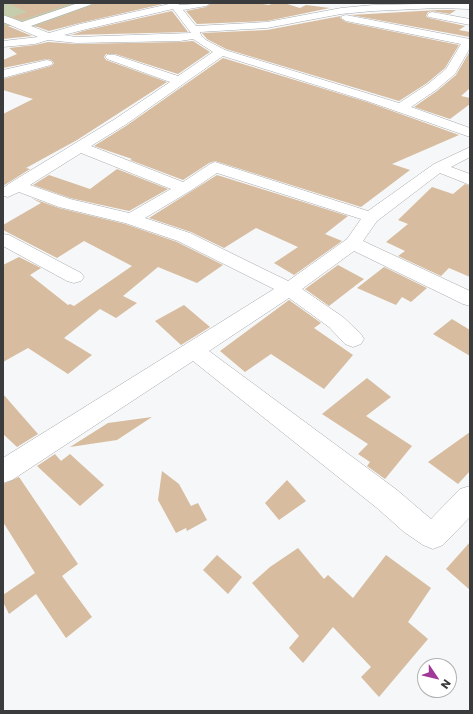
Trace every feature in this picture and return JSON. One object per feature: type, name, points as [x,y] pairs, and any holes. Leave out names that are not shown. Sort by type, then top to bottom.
[{"type":"street","points":[[22,26],[87,3]]},
{"type":"street","points":[[3,44],[35,41],[80,27],[175,6],[206,3]]},
{"type":"street","points":[[3,18],[48,37],[76,40],[180,38],[194,32],[267,25],[324,14],[434,4],[470,6]]},
{"type":"street","points":[[175,6],[202,42],[221,52],[372,98],[400,109],[468,131]]},
{"type":"street","points":[[393,7],[470,22]]},
{"type":"street","points":[[324,14],[469,43],[451,72],[400,109]]},
{"type":"street","points":[[9,190],[120,122],[221,52]]},
{"type":"street","points":[[111,56],[180,81]]},
{"type":"street","points":[[3,74],[47,63]]},
{"type":"street","points":[[79,147],[184,188]]},
{"type":"street","points":[[3,472],[289,289],[353,243],[371,217],[439,167],[470,151]]},
{"type":"street","points":[[131,219],[184,188],[215,167],[371,217]]},
{"type":"street","points":[[439,167],[470,180]]},
{"type":"street","points":[[9,190],[65,202],[131,219],[184,237],[289,289],[336,322],[353,339]]},
{"type":"street","points":[[3,239],[74,277]]},
{"type":"street","points":[[353,243],[470,299]]},
{"type":"street","points":[[193,350],[387,499],[414,523],[433,536],[470,498]]},
{"type":"green space","points":[[3,3],[124,3],[59,27],[3,26]]},
{"type":"building","points":[[8,3],[73,3],[22,20],[12,17],[27,12]]},
{"type":"building","points":[[94,3],[167,3],[49,31],[35,26],[90,6]]},
{"type":"building","points":[[212,3],[256,3],[269,5],[274,3],[284,3],[300,8],[306,5],[330,8],[267,21],[197,24],[186,11],[206,7]]},
{"type":"building","points":[[438,10],[456,10],[450,14],[432,11],[428,12],[426,16],[465,26],[459,30],[470,32],[470,37],[351,15]]},
{"type":"building","points":[[172,11],[188,32],[71,35],[83,31]]},
{"type":"building","points":[[341,16],[340,18],[346,22],[459,45],[445,68],[427,83],[399,101],[226,49],[207,39],[202,33],[267,30]]},
{"type":"building","points":[[3,24],[32,36],[3,39]]},
{"type":"building","points":[[193,41],[210,52],[178,74],[115,54],[106,54],[104,57],[106,60],[167,82],[77,140],[26,168],[30,169],[3,186],[3,114],[33,99],[3,90],[3,79],[51,66],[54,63],[47,59],[3,68],[3,60],[17,54],[9,48],[48,42],[76,44]]},
{"type":"building","points":[[470,51],[470,88],[461,96],[470,98],[470,104],[450,119],[414,107],[437,91],[456,75]]},
{"type":"building","points":[[223,58],[367,102],[459,135],[392,164],[410,170],[361,207],[215,161],[209,163],[183,180],[130,160],[132,159],[94,146],[126,126]]},
{"type":"building","points":[[117,169],[168,189],[129,211],[70,198],[33,185],[49,175],[90,189]]},
{"type":"building","points":[[217,175],[348,216],[325,234],[342,241],[294,275],[274,263],[298,247],[256,228],[224,248],[191,232],[149,218]]},
{"type":"building","points":[[465,184],[470,186],[470,277],[449,268],[441,276],[398,256],[405,251],[386,242],[408,224],[398,220],[432,187],[453,194]]},
{"type":"building","points":[[31,198],[59,208],[125,224],[177,242],[223,265],[197,283],[158,267],[123,296],[137,303],[116,318],[100,309],[64,338],[92,355],[68,374],[28,348],[3,362],[3,265],[19,257],[41,268],[30,275],[68,305],[70,304],[74,306],[132,266],[84,241],[57,258],[3,230],[3,225],[41,203]]},
{"type":"building","points":[[338,265],[364,279],[329,306],[305,289]]},
{"type":"building","points":[[384,267],[427,288],[411,302],[402,297],[396,305],[357,288]]},
{"type":"building","points":[[289,300],[321,323],[314,328],[353,355],[324,389],[271,354],[245,372],[220,351]]},
{"type":"building","points":[[184,305],[210,327],[181,345],[155,321]]},
{"type":"building","points":[[452,319],[470,330],[470,356],[433,334]]},
{"type":"building","points":[[367,378],[391,397],[366,416],[412,446],[385,479],[367,466],[370,462],[358,454],[368,444],[322,414]]},
{"type":"building","points":[[3,394],[38,434],[17,447],[3,434]]},
{"type":"building","points":[[152,417],[117,440],[70,447],[108,423]]},
{"type":"building","points":[[470,432],[470,471],[458,484],[428,462]]},
{"type":"building","points":[[55,454],[61,461],[70,454],[104,485],[80,506],[37,466]]},
{"type":"building","points":[[162,471],[179,484],[191,506],[198,503],[207,520],[187,531],[186,528],[176,533],[158,500]]},
{"type":"building","points":[[19,477],[78,564],[62,576],[92,617],[66,638],[36,594],[9,614],[3,602],[3,595],[35,573],[3,522],[3,484]]},
{"type":"building","points":[[287,480],[306,501],[279,520],[265,503]]},
{"type":"building","points":[[470,542],[470,590],[446,569]]},
{"type":"building","points":[[298,548],[324,579],[328,575],[353,598],[386,555],[431,588],[408,622],[428,639],[379,697],[361,677],[371,667],[333,627],[303,663],[289,648],[299,636],[252,583],[270,567]]},
{"type":"building","points":[[217,555],[242,577],[228,594],[203,570]]}]
